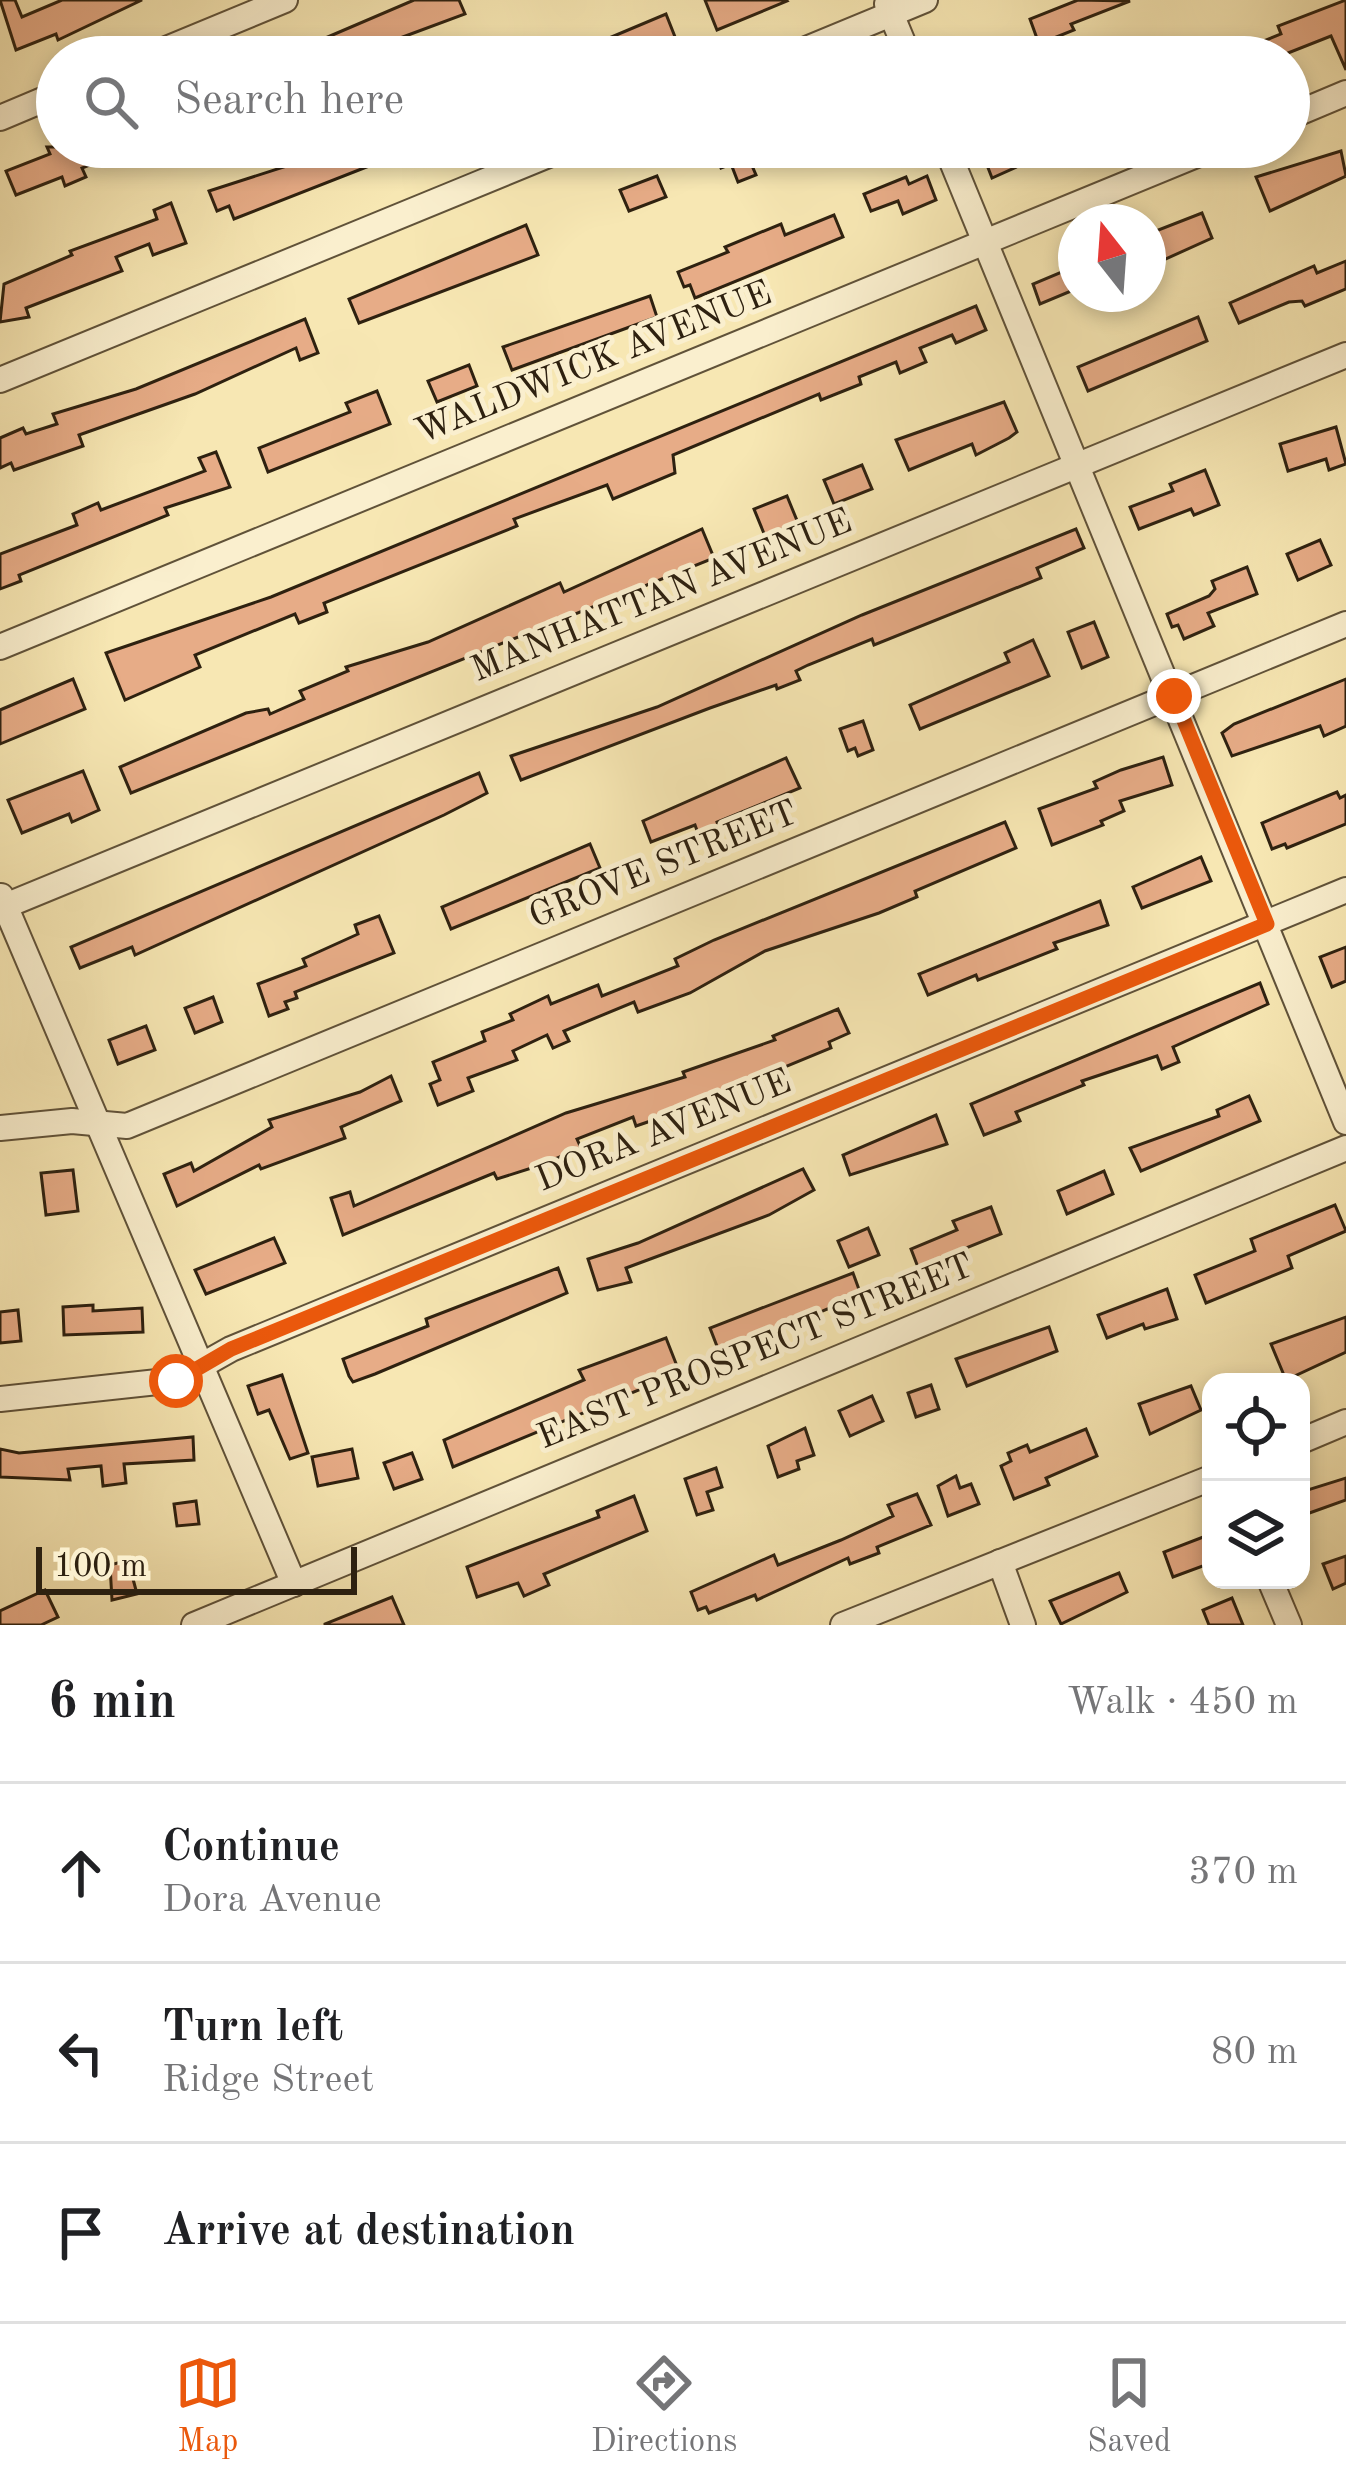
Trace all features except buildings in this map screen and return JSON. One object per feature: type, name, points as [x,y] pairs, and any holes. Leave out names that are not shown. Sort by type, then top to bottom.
[{"type":"street","points":[[198,36],[285,0]]},
{"type":"street","points":[[829,36],[888,7],[925,0]]},
{"type":"street","points":[[888,7],[900,36]]},
{"type":"street","points":[[1310,108],[1346,93]]},
{"type":"street","points":[[0,118],[36,103]]},
{"type":"street","points":[[0,380],[517,168]]},
{"type":"street","points":[[955,168],[1346,1122]]},
{"type":"street","name":"WALDWICK AVENUE","points":[[0,647],[1165,168]]},
{"type":"street","name":"MANHATTAN AVENUE","points":[[3,899],[1346,355]]},
{"type":"street","name":"GROVE STREET","points":[[0,1128],[127,1126],[1346,624]]},
{"type":"street","name":"DORA AVENUE","points":[[0,1399],[176,1381],[231,1349],[1346,890]]},
{"type":"street","points":[[3,899],[294,1584]]},
{"type":"street","name":"EAST PROSPECT STREET","points":[[194,1625],[1346,1148]]},
{"type":"street","points":[[1310,1437],[1346,1422]]},
{"type":"street","points":[[843,1625],[1203,1481]]},
{"type":"street","points":[[1000,1562],[1023,1625]]},
{"type":"street","points":[[1274,1589],[1288,1625]]},
{"type":"route","points":[[176,1381],[231,1349],[1267,924],[1174,696]]}]
